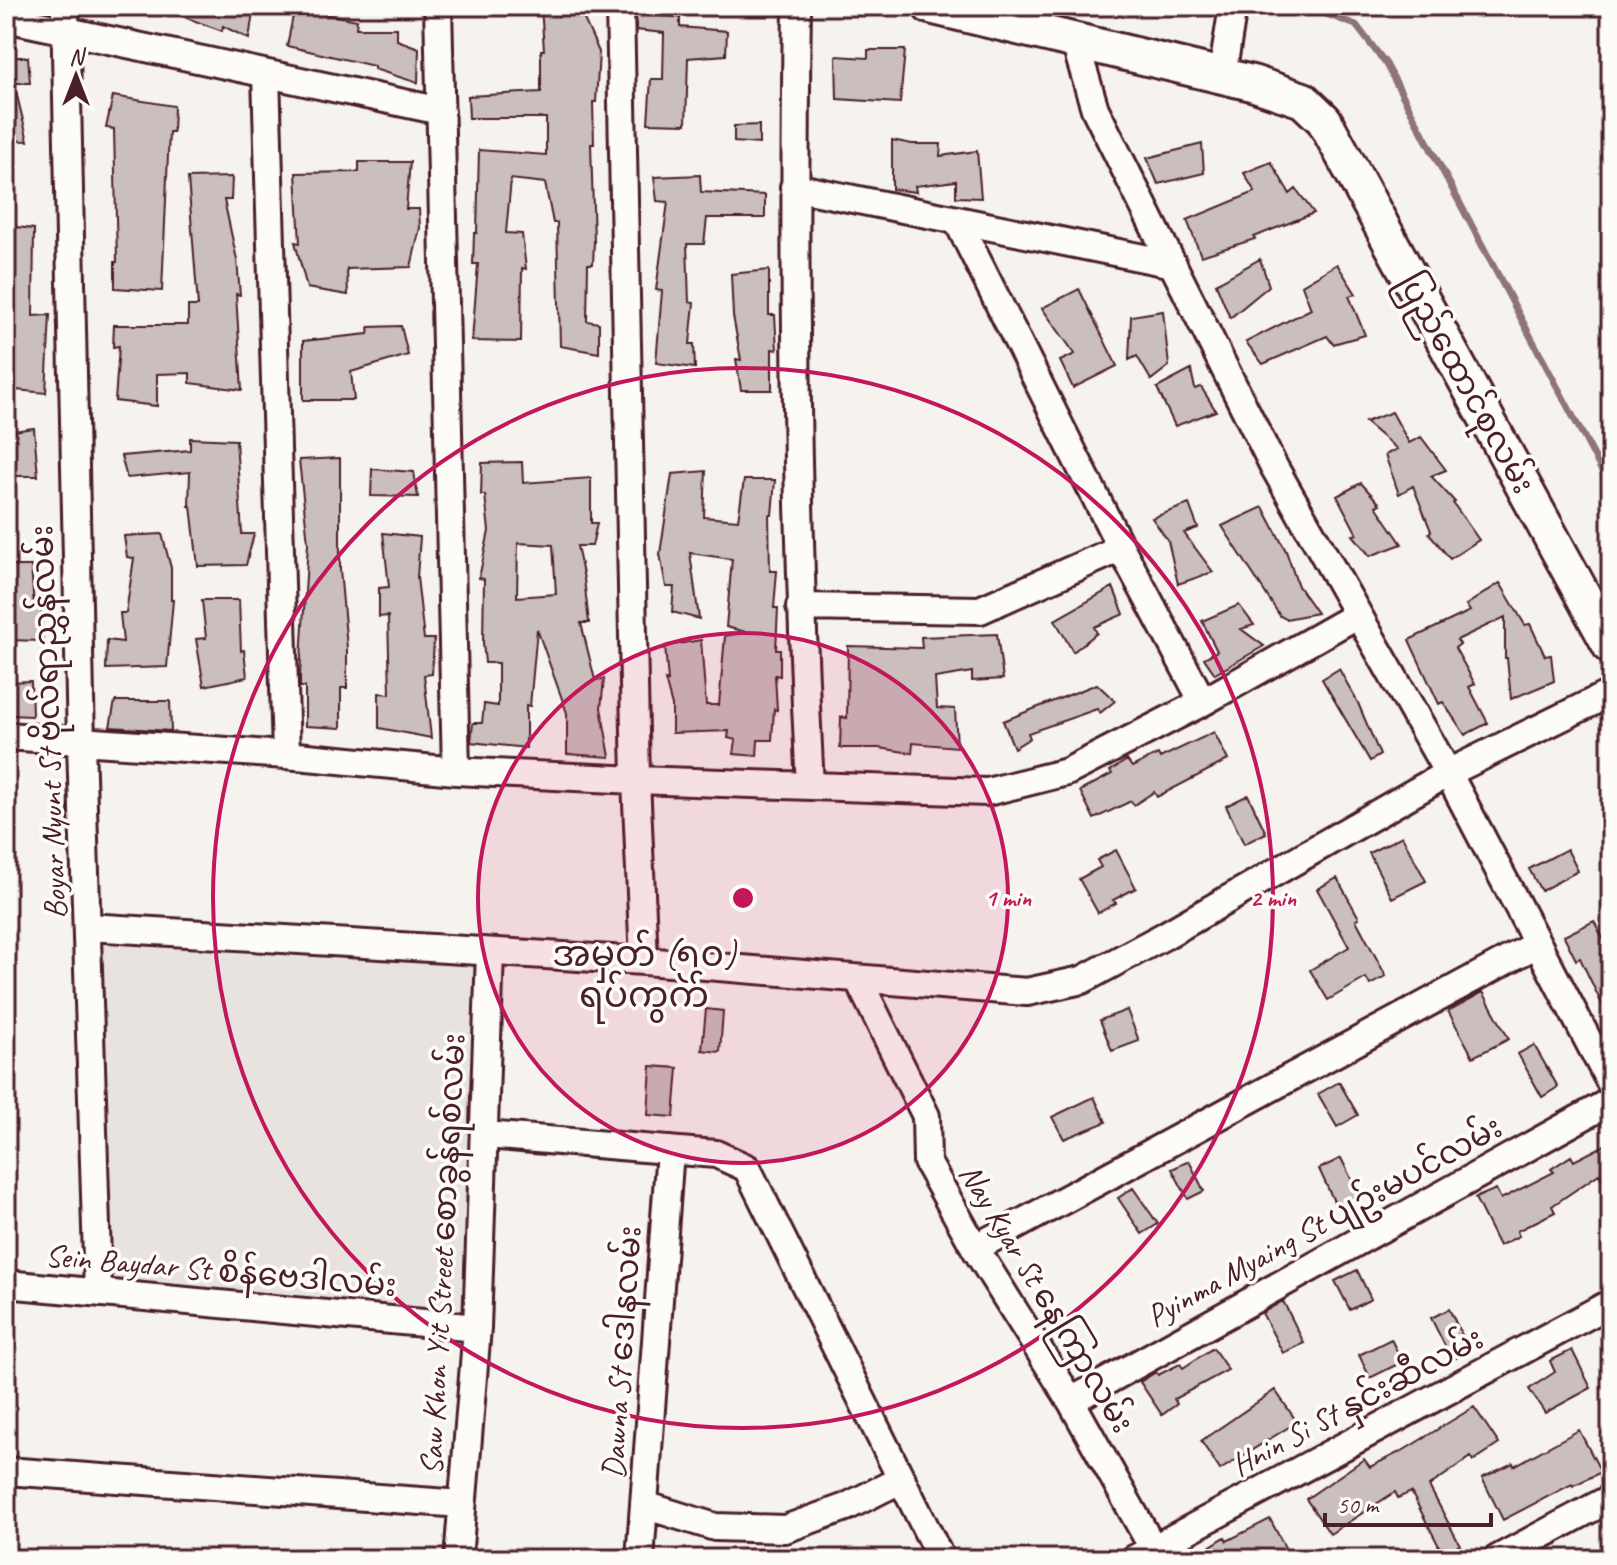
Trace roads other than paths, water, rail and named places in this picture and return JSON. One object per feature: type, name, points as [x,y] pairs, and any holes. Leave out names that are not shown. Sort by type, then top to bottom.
[{"type":"main road","points":[[930,6],[1222,76]]},
{"type":"main road","name":"ပြည်ထောင်စုလမ်း","points":[[1222,76],[1303,100],[1324,120],[1611,647]]},
{"type":"street","points":[[438,6],[456,771]]},
{"type":"street","points":[[620,6],[636,780],[644,961]]},
{"type":"street","points":[[797,6],[794,187],[800,607],[810,786]]},
{"type":"street","points":[[1222,76],[1233,6]]},
{"type":"street","points":[[6,18],[66,18],[266,74],[441,111]]},
{"type":"street","name":"Boyar Nyunt St ဗိုလ်ရာညွှန်လမ်း","points":[[66,18],[81,743],[98,1292]]},
{"type":"street","points":[[1074,39],[1095,109],[1273,465],[1448,773],[1611,1084]]},
{"type":"street","points":[[266,74],[286,755]]},
{"type":"street","points":[[794,187],[1173,264]]},
{"type":"street","points":[[957,220],[1121,548],[1203,702]]},
{"type":"street","points":[[800,607],[980,610],[1121,548]]},
{"type":"street","points":[[6,736],[286,755],[456,771],[987,792],[1067,772],[1203,702],[1357,615]]},
{"type":"street","points":[[88,927],[644,961],[1027,992],[1082,980],[1448,773],[1611,693]]},
{"type":"street","points":[[975,1248],[1537,944]]},
{"type":"street","name":"Saw Khon Yit Street စောခွန်ရစ်လမ်း","points":[[458,1559],[477,1328],[490,952]]},
{"type":"street","name":"Nay Kyar St နေကြာလမ်း","points":[[858,979],[926,1116],[927,1162],[975,1248],[1071,1401],[1149,1556]]},
{"type":"street","name":"Pyinma Myaing St ပျဥ်းမပင်လမ်း","points":[[1071,1401],[1611,1101]]},
{"type":"street","points":[[486,1135],[716,1154],[747,1168],[941,1559]]},
{"type":"street","name":"Dawna St ဒေါနလမ်း","points":[[640,1559],[670,1150]]},
{"type":"street","name":"Sein Baydar St စိန်ဗေဒါလမ်း","points":[[6,1284],[477,1328]]},
{"type":"street","name":"Hnin Si St နှင်းဆီလမ်း","points":[[1149,1556],[1611,1303]]},
{"type":"street","points":[[6,1471],[462,1504]]},
{"type":"street","points":[[644,1505],[715,1527],[785,1529],[846,1507],[902,1479]]},
{"type":"street","points":[[1497,1559],[1611,1498]]},
{"type":"waterway","points":[[1305,6],[1356,25],[1386,64],[1611,488]]},
{"type":"district","name":"အမှတ် (၅၀) ရပ်ကွက်","points":[[644,974]]}]
